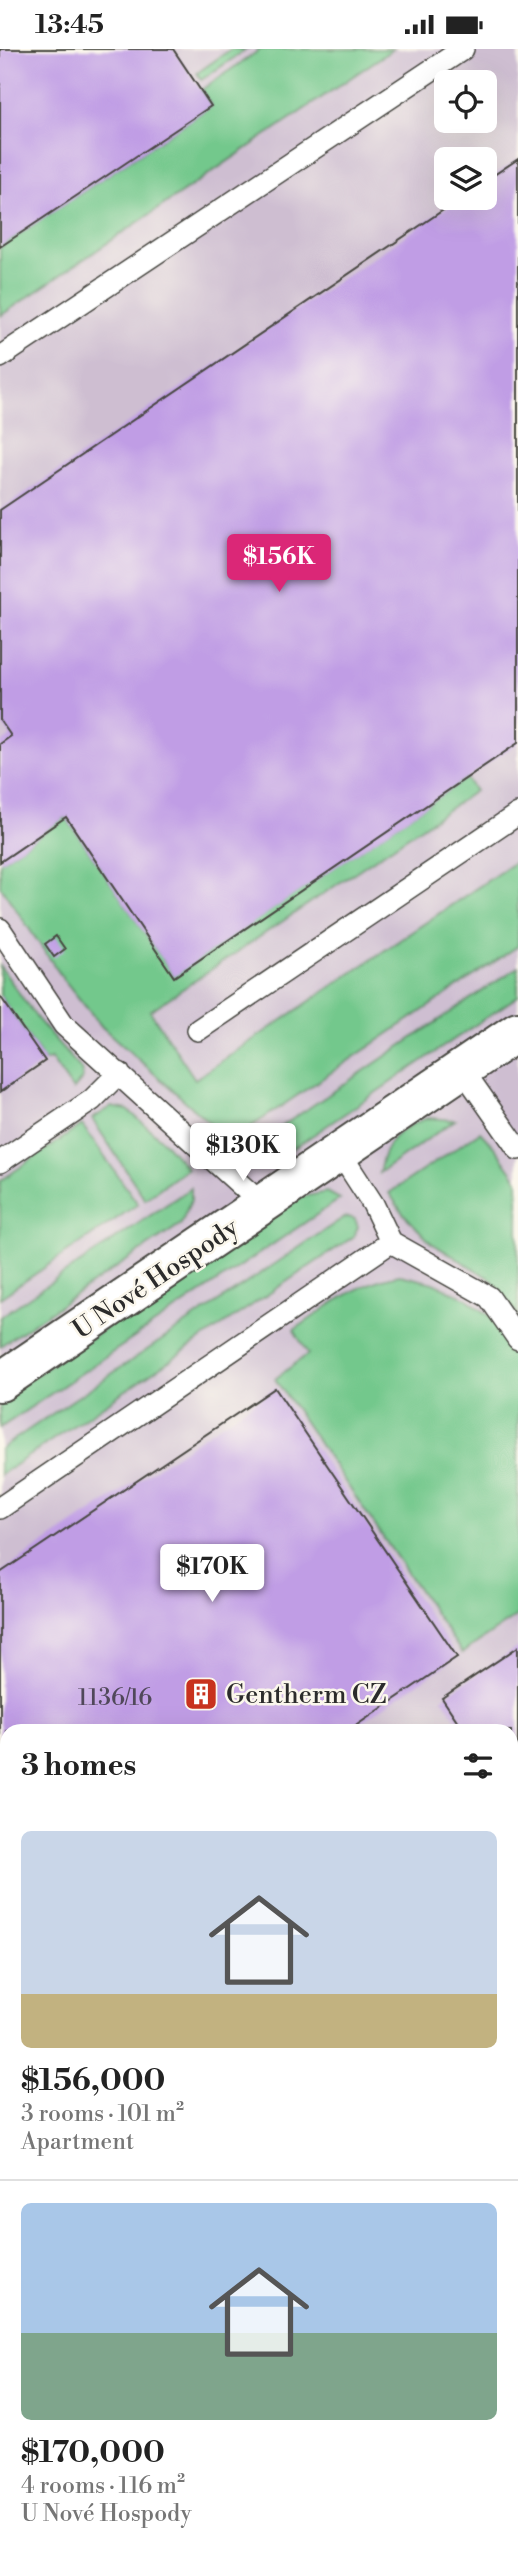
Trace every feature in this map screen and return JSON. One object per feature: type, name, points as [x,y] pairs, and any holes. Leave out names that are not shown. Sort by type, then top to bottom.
[{"type":"street","name":"U Nové Hospody","points":[[0,1382],[518,1031]]},
{"type":"lane","points":[[0,357],[463,49]]},
{"type":"lane","points":[[198,1030],[518,814]]},
{"type":"lane","points":[[0,929],[64,1025],[263,1205]]},
{"type":"lane","points":[[462,1069],[518,1149]]},
{"type":"lane","points":[[0,1162],[92,1100],[119,1073]]},
{"type":"lane","points":[[340,1153],[373,1204],[391,1242],[489,1297],[518,1339]]},
{"type":"lane","points":[[0,1508],[391,1242]]},
{"type":"shaded area","points":[[0,49],[518,49],[518,1724],[0,1724]]},
{"type":"green space","points":[[231,49],[247,49],[201,80],[197,73]]},
{"type":"green space","points":[[261,49],[393,49],[0,316],[0,247],[211,106],[201,90]]},
{"type":"green space","points":[[466,778],[475,791],[150,1011],[195,1079],[518,860],[518,946],[230,1141],[102,1027],[64,980],[0,886],[0,862],[66,817],[174,976]]},
{"type":"green space","points":[[0,966],[38,1020],[81,1069],[83,1078],[73,1090],[51,1059],[45,1061],[0,996]]},
{"type":"green space","points":[[518,967],[518,996],[297,1146],[272,1155],[245,1151]]},
{"type":"green space","points":[[111,1107],[128,1110],[164,1142],[187,1168],[145,1199],[92,1119]]},
{"type":"green space","points":[[428,1118],[455,1120],[379,1173],[385,1152],[394,1137],[408,1126]]},
{"type":"green space","points":[[82,1125],[138,1204],[0,1298],[0,1181]]},
{"type":"green space","points":[[480,1132],[518,1180],[518,1316],[492,1280],[430,1242],[402,1212],[389,1193]]},
{"type":"green space","points":[[191,1188],[191,1200],[181,1224],[0,1346],[0,1317]]},
{"type":"green space","points":[[327,1192],[340,1199],[0,1428],[0,1399],[301,1197]]},
{"type":"green space","points":[[348,1217],[355,1219],[358,1227],[353,1237],[0,1475],[0,1449]]},
{"type":"green space","points":[[400,1275],[434,1283],[466,1298],[490,1316],[518,1353],[518,1615],[462,1653],[275,1379],[308,1354],[294,1330],[357,1289]]},
{"type":"building","points":[[0,49],[173,49],[211,106],[0,247]]},
{"type":"building","points":[[518,159],[518,743],[174,977],[66,817],[0,862],[0,744],[11,736],[0,720],[0,510],[443,210],[497,210],[497,173]]},
{"type":"building","points":[[56,936],[65,949],[54,957],[45,944]]},
{"type":"building","points":[[0,996],[45,1061],[0,1092]]},
{"type":"building","name":"Gentherm CZ","points":[[275,1388],[457,1657],[358,1724],[0,1724],[0,1573]]},
{"type":"building","points":[[518,1647],[518,1724],[459,1724],[442,1698]]},
{"type":"place","name":"Gentherm CZ","points":[[201,1694]]}]
